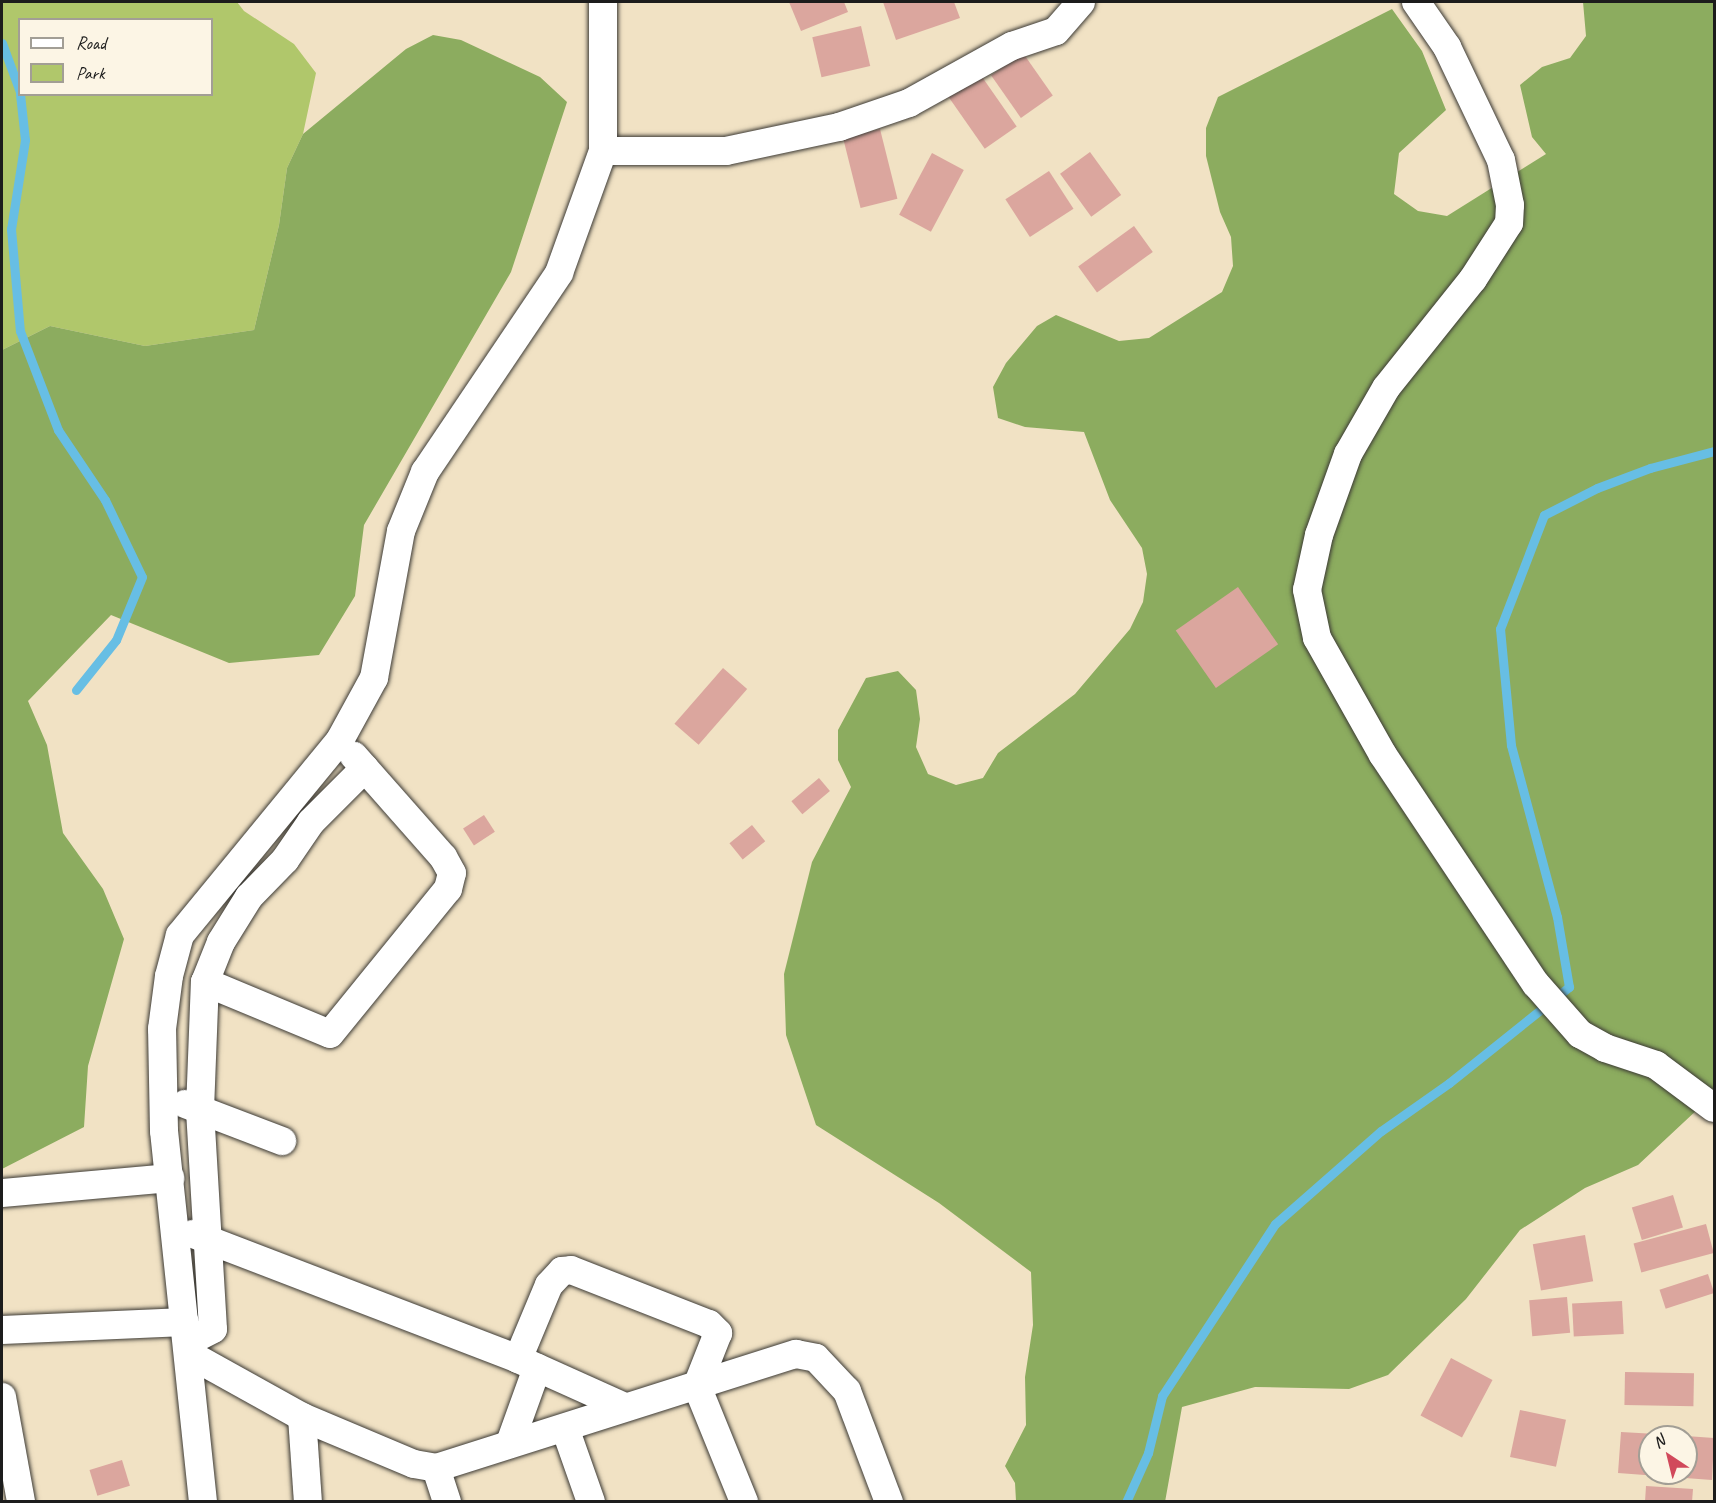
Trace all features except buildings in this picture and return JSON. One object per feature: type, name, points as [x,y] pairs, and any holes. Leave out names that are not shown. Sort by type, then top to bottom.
[{"type":"street","points":[[203,1502],[195,1458],[187,1339],[164,1096],[162,1029],[169,976],[180,935],[340,740],[374,678],[401,531],[425,472],[559,273],[603,152],[603,2]]},
{"type":"street","points":[[603,152],[726,151],[839,127],[909,103],[1012,46],[1056,31],[1081,2]]},
{"type":"street","points":[[1416,2],[1447,47],[1501,160],[1510,205],[1509,223],[1473,279],[1386,388],[1348,454],[1319,535],[1307,590],[1317,638],[1361,717],[1536,984],[1581,1034],[1605,1048],[1656,1065],[1714,1108]]},
{"type":"street","points":[[205,982],[330,1034],[448,889],[452,873],[443,857],[340,740]]},
{"type":"street","points":[[2,1330],[187,1339],[213,1329],[200,1110],[205,982],[220,942],[249,897],[285,860],[324,807],[365,768]]},
{"type":"street","points":[[164,1096],[282,1141]]},
{"type":"street","points":[[2,1193],[170,1178]]},
{"type":"street","points":[[175,1227],[528,1364],[625,1407]]},
{"type":"street","points":[[510,1443],[528,1364],[556,1274],[571,1270],[716,1328],[715,1343],[698,1386],[744,1502]]},
{"type":"street","points":[[187,1339],[302,1417],[414,1464],[436,1468],[796,1353],[816,1358],[847,1391],[889,1502]]},
{"type":"street","points":[[2,1397],[21,1502]]},
{"type":"street","points":[[302,1417],[308,1502]]},
{"type":"street","points":[[565,1428],[591,1502]]},
{"type":"street","points":[[436,1468],[447,1502]]},
{"type":"green space","points":[[2,2],[237,2],[244,11],[294,44],[316,73],[303,134],[287,168],[279,225],[254,330],[145,346],[50,326],[2,350]]},
{"type":"green space","points":[[1583,2],[1714,2],[1714,1094],[1638,1165],[1585,1188],[1520,1230],[1466,1299],[1388,1375],[1349,1389],[1255,1387],[1182,1407],[1165,1502],[1016,1501],[1015,1483],[1005,1466],[1026,1425],[1025,1377],[1033,1325],[1031,1272],[939,1203],[816,1125],[786,1035],[784,974],[812,862],[851,787],[838,760],[838,730],[866,678],[898,671],[916,690],[920,719],[916,747],[928,774],[956,785],[983,778],[998,753],[1075,694],[1130,629],[1143,602],[1147,574],[1142,548],[1110,500],[1084,432],[1025,427],[998,418],[993,387],[1006,363],[1037,326],[1056,315],[1119,341],[1149,338],[1222,292],[1233,266],[1231,237],[1220,212],[1206,156],[1206,128],[1218,97],[1392,9],[1422,51],[1446,110],[1399,153],[1394,194],[1418,211],[1447,216],[1546,154],[1532,137],[1520,85],[1542,67],[1570,58],[1586,36]]},
{"type":"green space","points":[[433,35],[461,40],[540,77],[567,102],[511,272],[364,525],[355,596],[319,655],[229,663],[111,615],[28,701],[47,745],[63,833],[103,889],[124,939],[88,1066],[84,1127],[2,1169],[2,350],[50,326],[145,346],[254,330],[279,225],[287,168],[303,134],[406,49]]},
{"type":"waterway","points":[[2,43],[18,87]]},
{"type":"waterway","points":[[20,96],[25,140],[11,229],[20,331],[58,430],[105,500],[142,577],[116,640],[76,690]]},
{"type":"waterway","points":[[1126,1502],[1148,1453],[1162,1396],[1275,1224],[1381,1131],[1449,1083],[1569,987],[1557,917],[1511,745],[1500,629],[1544,515],[1597,488],[1650,468],[1714,451]]}]
